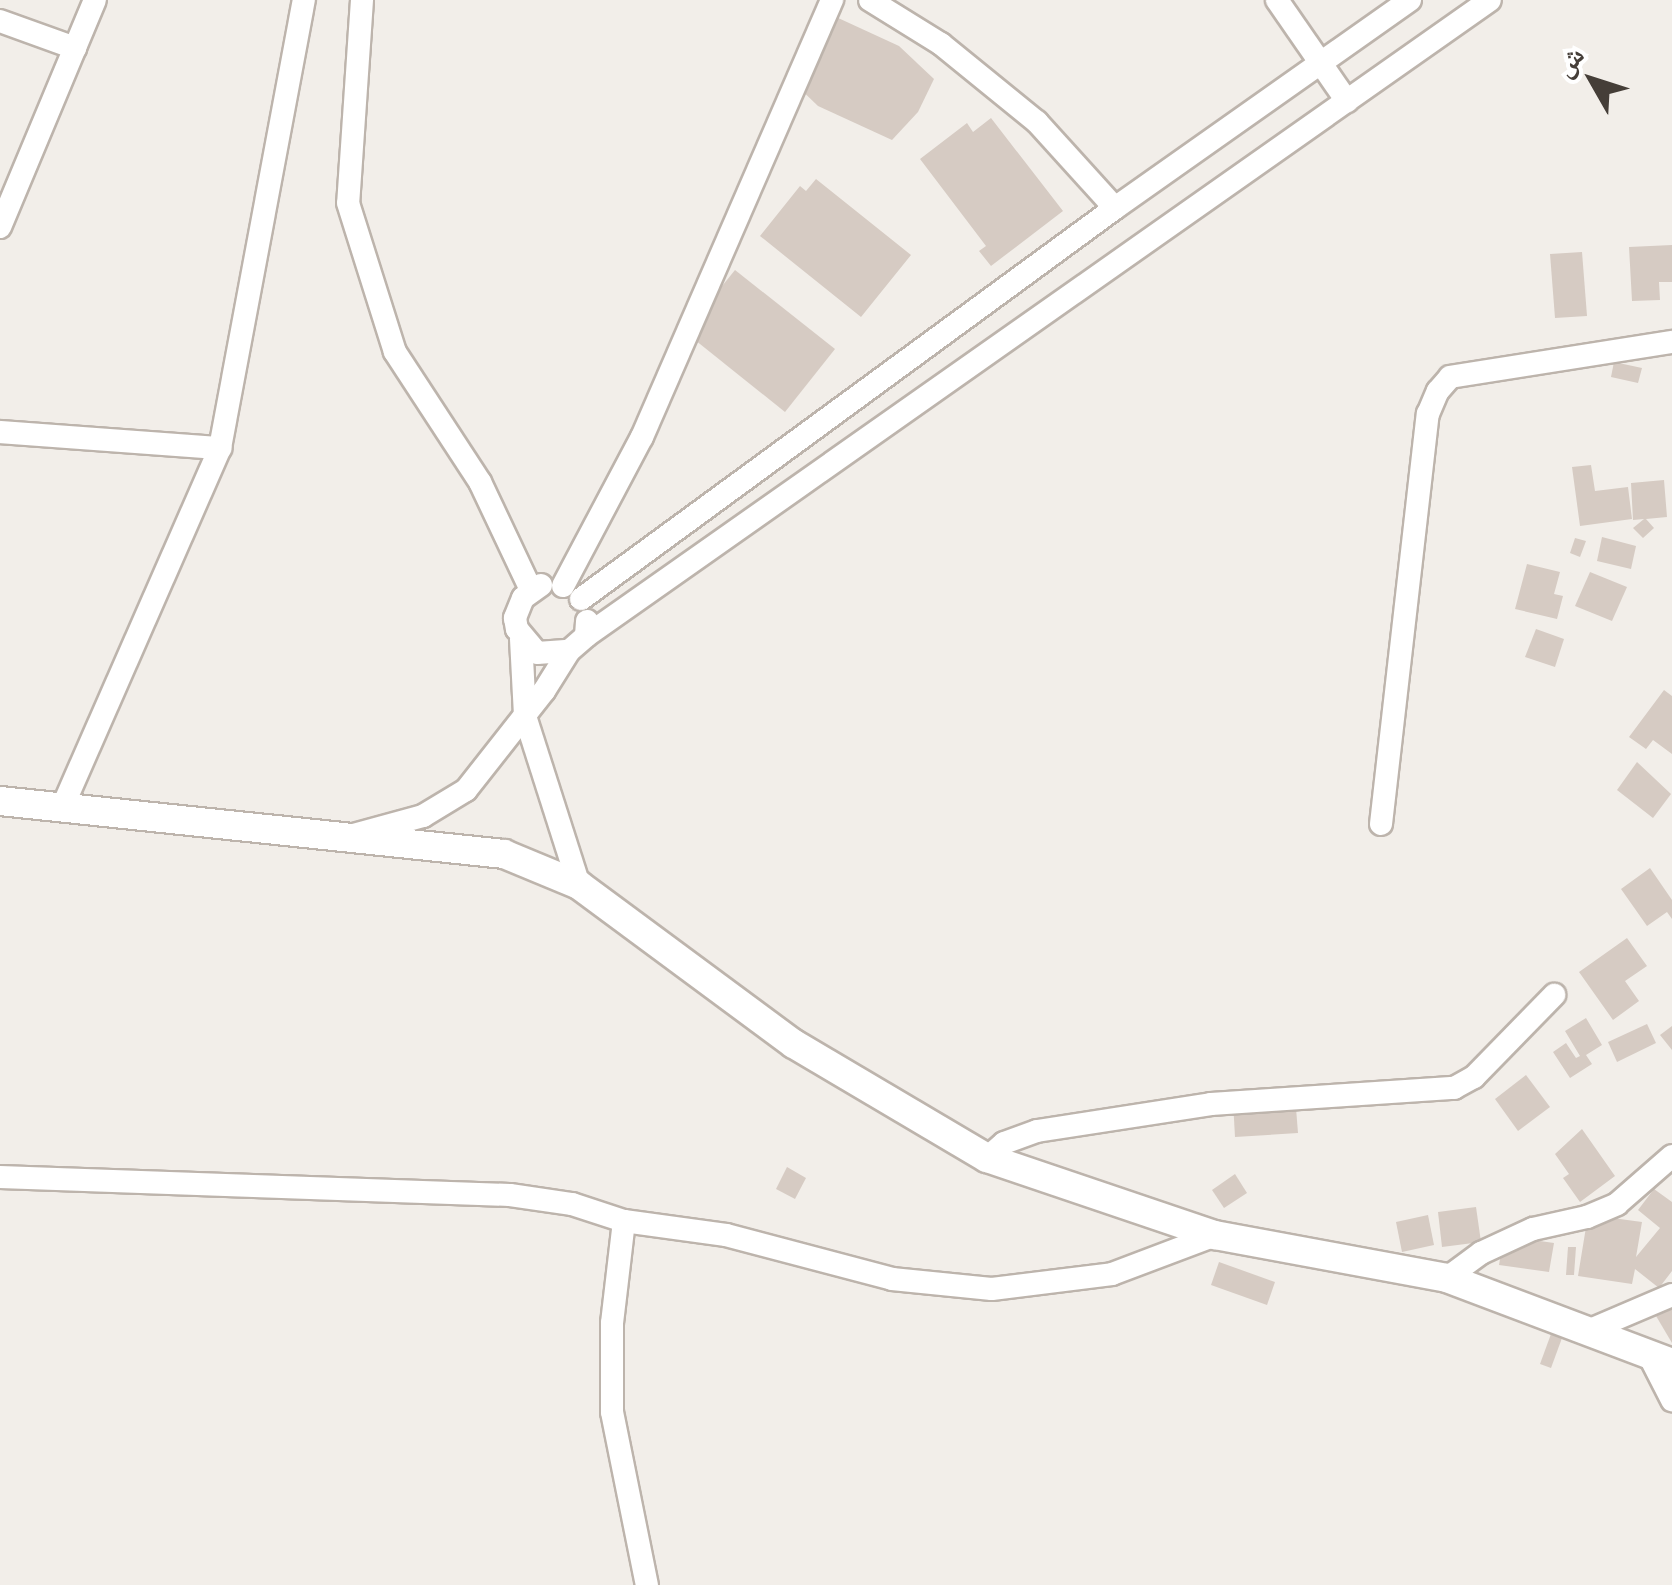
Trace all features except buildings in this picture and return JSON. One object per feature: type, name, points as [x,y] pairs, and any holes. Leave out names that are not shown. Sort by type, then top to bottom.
[{"type":"street","points":[[0,226],[94,0]]},
{"type":"street","points":[[62,808],[220,448],[304,0]]},
{"type":"street","points":[[362,0],[348,203],[395,352],[480,482],[531,590]]},
{"type":"street","points":[[350,836],[422,816],[466,790],[577,643],[572,593],[832,0]]},
{"type":"street","points":[[870,0],[941,44],[1037,122],[1115,208]]},
{"type":"street","points":[[1276,0],[1347,101]]},
{"type":"street","points":[[531,590],[572,593],[1410,0]]},
{"type":"street","points":[[521,639],[548,656],[577,643],[1490,0]]},
{"type":"street","points":[[0,21],[74,48]]},
{"type":"street","points":[[1381,824],[1428,414],[1438,390],[1450,377],[1672,342]]},
{"type":"street","points":[[0,432],[220,448]]},
{"type":"street","points":[[531,590],[515,618],[521,639],[525,716],[580,885]]},
{"type":"street","points":[[0,801],[504,854],[580,885],[794,1044],[987,1158],[1215,1235],[1447,1278],[1660,1359],[1672,1400]]},
{"type":"street","points":[[987,1158],[999,1146],[1037,1131],[1212,1104],[1454,1088],[1474,1077],[1554,995]]},
{"type":"street","points":[[1447,1278],[1480,1253],[1533,1229],[1587,1218],[1617,1204],[1672,1156]]},
{"type":"street","points":[[0,1177],[510,1195],[572,1204],[624,1222],[726,1235],[892,1279],[992,1289],[1112,1274],[1215,1235]]},
{"type":"street","points":[[624,1222],[612,1323],[612,1412],[648,1585]]},
{"type":"street","points":[[1590,1330],[1672,1295]]}]
